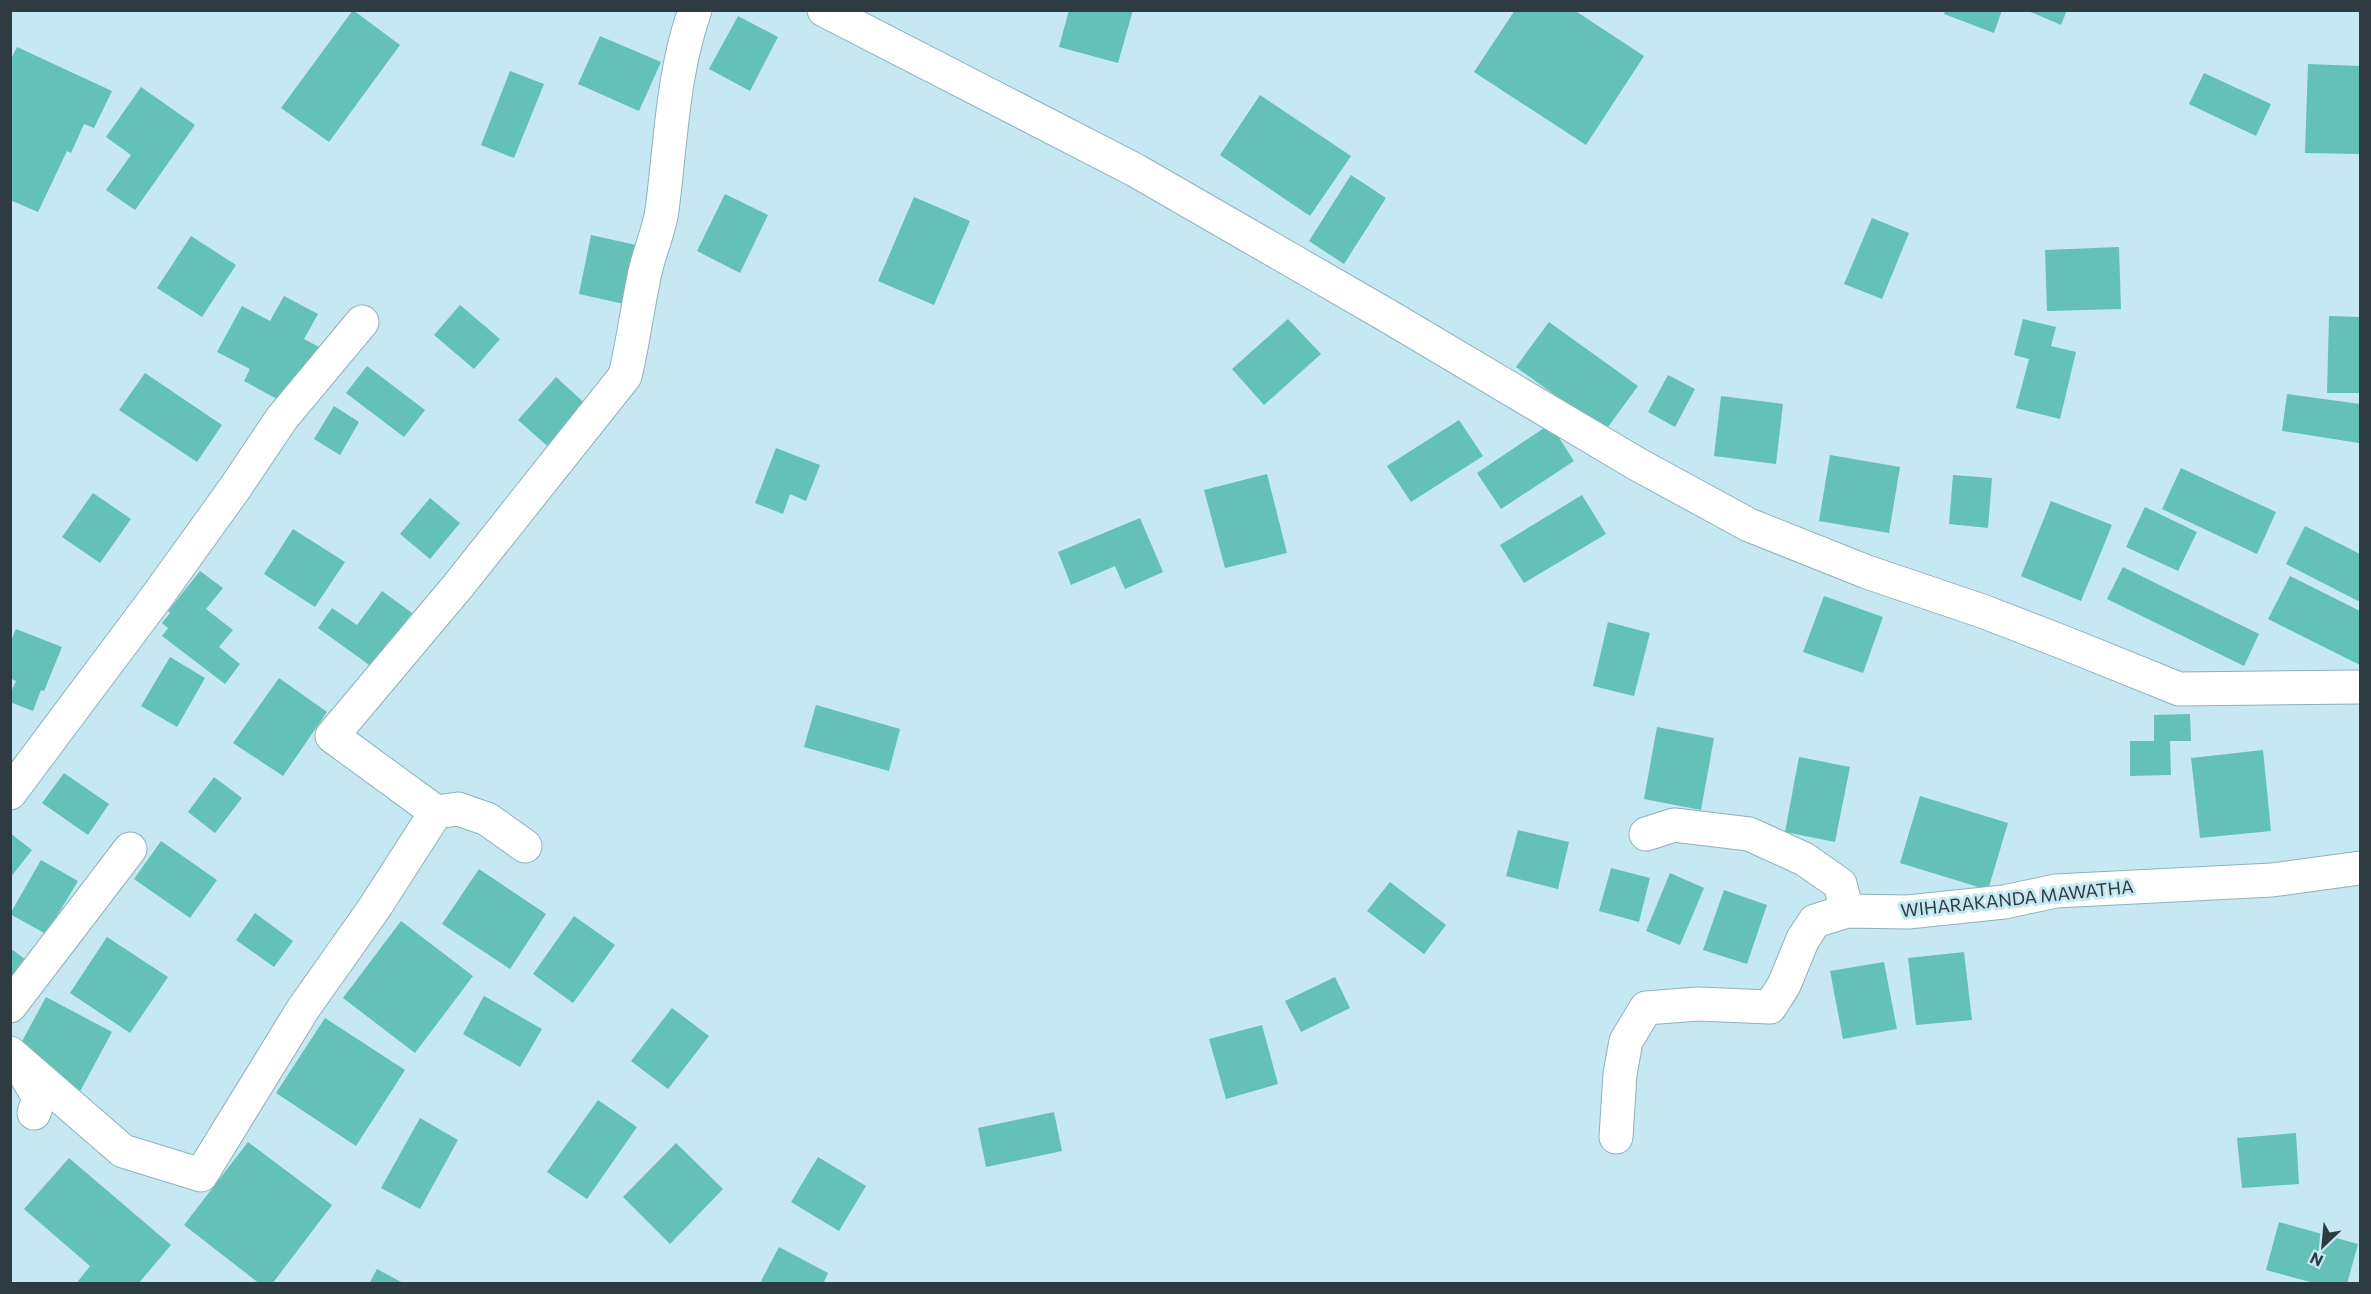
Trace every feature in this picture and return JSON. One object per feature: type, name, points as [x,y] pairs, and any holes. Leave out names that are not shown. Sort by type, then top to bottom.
[{"type":"street","points":[[525,846],[487,819],[458,808],[436,812],[332,736],[458,586],[625,376],[644,275],[662,213],[674,94],[685,39],[695,10]]},
{"type":"street","points":[[824,10],[1135,170],[1388,316],[1589,436],[1749,525],[1867,572],[2065,643],[2179,689],[2361,687]]},
{"type":"street","points":[[10,793],[158,595],[282,418],[362,322]]},
{"type":"street","points":[[13,1055],[123,1151],[201,1174],[303,1009],[375,908],[436,812]]},
{"type":"street","points":[[1646,834],[1674,825],[1749,834],[1804,859],[1840,884],[1847,911]]},
{"type":"street","points":[[10,1006],[130,849]]},
{"type":"street","name":"WIHARAKANDA MAWATHA","points":[[1616,1137],[1620,1074],[1626,1041],[1646,1008],[1698,1005],[1770,1007],[1784,985],[1803,939],[1815,921],[1847,911],[1908,912],[2004,902],[2056,891],[2272,880],[2361,868]]},
{"type":"street","points":[[13,1055],[39,1098],[34,1113]]},
{"type":"building","points":[[353,10],[400,45],[329,142],[281,108]]},
{"type":"building","points":[[1069,10],[1133,10],[1118,63],[1059,47]]},
{"type":"building","points":[[1515,10],[1574,10],[1644,56],[1586,145],[1474,72]]},
{"type":"building","points":[[1946,10],[2002,10],[1994,33],[1944,14]]},
{"type":"building","points":[[2026,10],[2067,10],[2061,25]]},
{"type":"building","points":[[738,16],[778,37],[750,91],[709,69]]},
{"type":"building","points":[[600,36],[661,62],[639,111],[578,84]]},
{"type":"building","points":[[17,47],[112,91],[94,128],[84,124],[71,153],[67,151],[38,212],[10,200],[10,61]]},
{"type":"building","points":[[2308,64],[2360,66],[2360,154],[2305,153]]},
{"type":"building","points":[[510,71],[544,84],[514,158],[481,145]]},
{"type":"building","points":[[2204,73],[2271,104],[2256,136],[2189,104]]},
{"type":"building","points":[[141,87],[195,125],[135,210],[106,190],[131,155],[106,137]]},
{"type":"building","points":[[1260,95],[1351,156],[1310,216],[1220,155]]},
{"type":"building","points":[[1351,175],[1386,198],[1344,264],[1309,241]]},
{"type":"building","points":[[725,194],[768,215],[740,273],[697,251]]},
{"type":"building","points":[[914,197],[970,221],[934,305],[878,281]]},
{"type":"building","points":[[1872,218],[1909,233],[1882,299],[1844,284]]},
{"type":"building","points":[[591,235],[636,245],[624,304],[579,294]]},
{"type":"building","points":[[191,236],[236,265],[202,317],[157,288]]},
{"type":"building","points":[[2119,247],[2121,309],[2047,311],[2045,250]]},
{"type":"building","points":[[284,296],[318,314],[304,339],[319,347],[288,405],[244,381],[250,369],[217,352],[242,306],[270,321]]},
{"type":"building","points":[[460,305],[500,339],[474,369],[434,335]]},
{"type":"building","points":[[2329,316],[2360,317],[2360,393],[2327,393]]},
{"type":"building","points":[[1288,319],[1321,354],[1264,405],[1232,369]]},
{"type":"building","points":[[2023,319],[2056,327],[2051,346],[2076,352],[2060,419],[2016,408],[2029,359],[2014,355]]},
{"type":"building","points":[[1549,322],[1638,386],[1605,431],[1516,367]]},
{"type":"building","points":[[367,366],[425,410],[404,437],[346,393]]},
{"type":"building","points":[[145,373],[222,425],[197,462],[119,410]]},
{"type":"building","points":[[1668,375],[1695,389],[1675,427],[1648,412]]},
{"type":"building","points":[[556,377],[590,408],[553,451],[518,420]]},
{"type":"building","points":[[2287,394],[2360,404],[2359,443],[2282,431]]},
{"type":"building","points":[[1721,396],[1783,404],[1776,464],[1714,456]]},
{"type":"building","points":[[334,406],[359,422],[340,455],[314,439]]},
{"type":"building","points":[[1459,420],[1483,456],[1411,502],[1387,466]]},
{"type":"building","points":[[1550,424],[1574,461],[1501,509],[1477,473]]},
{"type":"building","points":[[776,448],[820,465],[806,501],[790,494],[783,514],[755,503]]},
{"type":"building","points":[[1830,455],[1900,467],[1889,533],[1819,521]]},
{"type":"building","points":[[2181,468],[2276,512],[2257,554],[2162,509]]},
{"type":"building","points":[[1267,474],[1287,553],[1225,568],[1204,490]]},
{"type":"building","points":[[1953,475],[1992,478],[1988,528],[1949,524]]},
{"type":"building","points":[[93,493],[131,519],[100,563],[62,537]]},
{"type":"building","points":[[1582,495],[1606,534],[1524,583],[1500,545]]},
{"type":"building","points":[[430,498],[460,523],[430,559],[400,534]]},
{"type":"building","points":[[2051,501],[2112,525],[2081,601],[2021,576]]},
{"type":"building","points":[[2145,507],[2197,532],[2178,571],[2126,547]]},
{"type":"building","points":[[1140,518],[1163,572],[1125,589],[1115,566],[1071,585],[1058,552]]},
{"type":"building","points":[[2305,526],[2360,554],[2360,602],[2286,564]]},
{"type":"building","points":[[293,529],[345,562],[315,607],[264,574]]},
{"type":"building","points":[[2123,567],[2259,634],[2244,666],[2107,599]]},
{"type":"building","points":[[200,571],[223,588],[206,609],[233,630],[219,647],[240,664],[225,684],[162,636],[168,628],[162,623],[170,613],[168,611]]},
{"type":"building","points":[[2290,576],[2360,611],[2360,665],[2268,619]]},
{"type":"building","points":[[382,591],[412,613],[372,667],[318,628],[332,608],[357,625]]},
{"type":"building","points":[[1824,596],[1883,617],[1863,673],[1803,652]]},
{"type":"building","points":[[1608,622],[1650,633],[1634,696],[1593,686]]},
{"type":"building","points":[[16,629],[62,647],[33,711],[10,702],[10,694],[16,681],[10,678],[10,643]]},
{"type":"building","points":[[170,657],[205,678],[177,727],[141,706]]},
{"type":"building","points":[[279,678],[327,712],[283,776],[233,743]]},
{"type":"building","points":[[816,705],[900,729],[889,771],[804,747]]},
{"type":"building","points":[[2190,714],[2191,741],[2170,741],[2171,775],[2130,776],[2130,741],[2154,741],[2154,715]]},
{"type":"building","points":[[1657,727],[1714,738],[1701,810],[1644,799]]},
{"type":"building","points":[[2263,750],[2271,831],[2200,838],[2191,758]]},
{"type":"building","points":[[1799,757],[1850,767],[1835,842],[1785,832]]},
{"type":"building","points":[[64,773],[109,804],[88,835],[42,803]]},
{"type":"building","points":[[214,777],[242,798],[215,833],[188,812]]},
{"type":"building","points":[[1920,796],[2008,823],[1988,890],[1900,863]]},
{"type":"building","points":[[1518,830],[1569,842],[1558,889],[1506,876]]},
{"type":"building","points":[[10,833],[32,850],[10,878]]},
{"type":"building","points":[[161,841],[217,880],[190,918],[134,879]]},
{"type":"building","points":[[41,860],[78,881],[46,934],[10,914]]},
{"type":"building","points":[[1611,868],[1650,878],[1639,922],[1599,911]]},
{"type":"building","points":[[479,869],[546,914],[510,969],[442,924]]},
{"type":"building","points":[[1670,873],[1704,888],[1680,945],[1646,931]]},
{"type":"building","points":[[1390,882],[1446,925],[1424,954],[1367,911]]},
{"type":"building","points":[[1724,890],[1767,905],[1747,964],[1703,950]]},
{"type":"building","points":[[255,913],[293,941],[274,967],[236,940]]},
{"type":"building","points":[[574,916],[615,945],[573,1003],[533,974]]},
{"type":"building","points":[[401,921],[473,976],[415,1053],[343,998]]},
{"type":"building","points":[[107,937],[168,977],[130,1033],[70,993]]},
{"type":"building","points":[[10,948],[26,960],[10,981]]},
{"type":"building","points":[[1964,952],[1972,1020],[1916,1025],[1908,958]]},
{"type":"building","points":[[1884,962],[1897,1029],[1843,1039],[1830,971]]},
{"type":"building","points":[[1335,977],[1350,1008],[1301,1032],[1285,1001]]},
{"type":"building","points":[[484,996],[542,1029],[520,1067],[463,1034]]},
{"type":"building","points":[[46,997],[112,1032],[77,1097],[19,1047]]},
{"type":"building","points":[[672,1008],[709,1036],[668,1089],[631,1061]]},
{"type":"building","points":[[325,1018],[405,1070],[356,1146],[276,1093]]},
{"type":"building","points":[[1262,1025],[1278,1084],[1226,1099],[1209,1039]]},
{"type":"building","points":[[598,1100],[637,1127],[587,1199],[547,1172]]},
{"type":"building","points":[[1054,1112],[1062,1151],[986,1167],[978,1128]]},
{"type":"building","points":[[420,1118],[458,1140],[420,1209],[381,1188]]},
{"type":"building","points":[[2296,1133],[2299,1184],[2242,1188],[2237,1138]]},
{"type":"building","points":[[248,1142],[332,1205],[272,1284],[260,1284],[184,1225]]},
{"type":"building","points":[[676,1143],[723,1189],[670,1244],[623,1197]]},
{"type":"building","points":[[818,1157],[866,1186],[839,1231],[791,1202]]},
{"type":"building","points":[[69,1158],[171,1245],[138,1284],[76,1284],[90,1266],[24,1209]]},
{"type":"building","points":[[2279,1222],[2358,1244],[2347,1284],[2318,1284],[2266,1270]]},
{"type":"building","points":[[779,1247],[828,1273],[823,1284],[766,1284],[761,1281]]},
{"type":"building","points":[[377,1269],[405,1284],[369,1284]]}]
